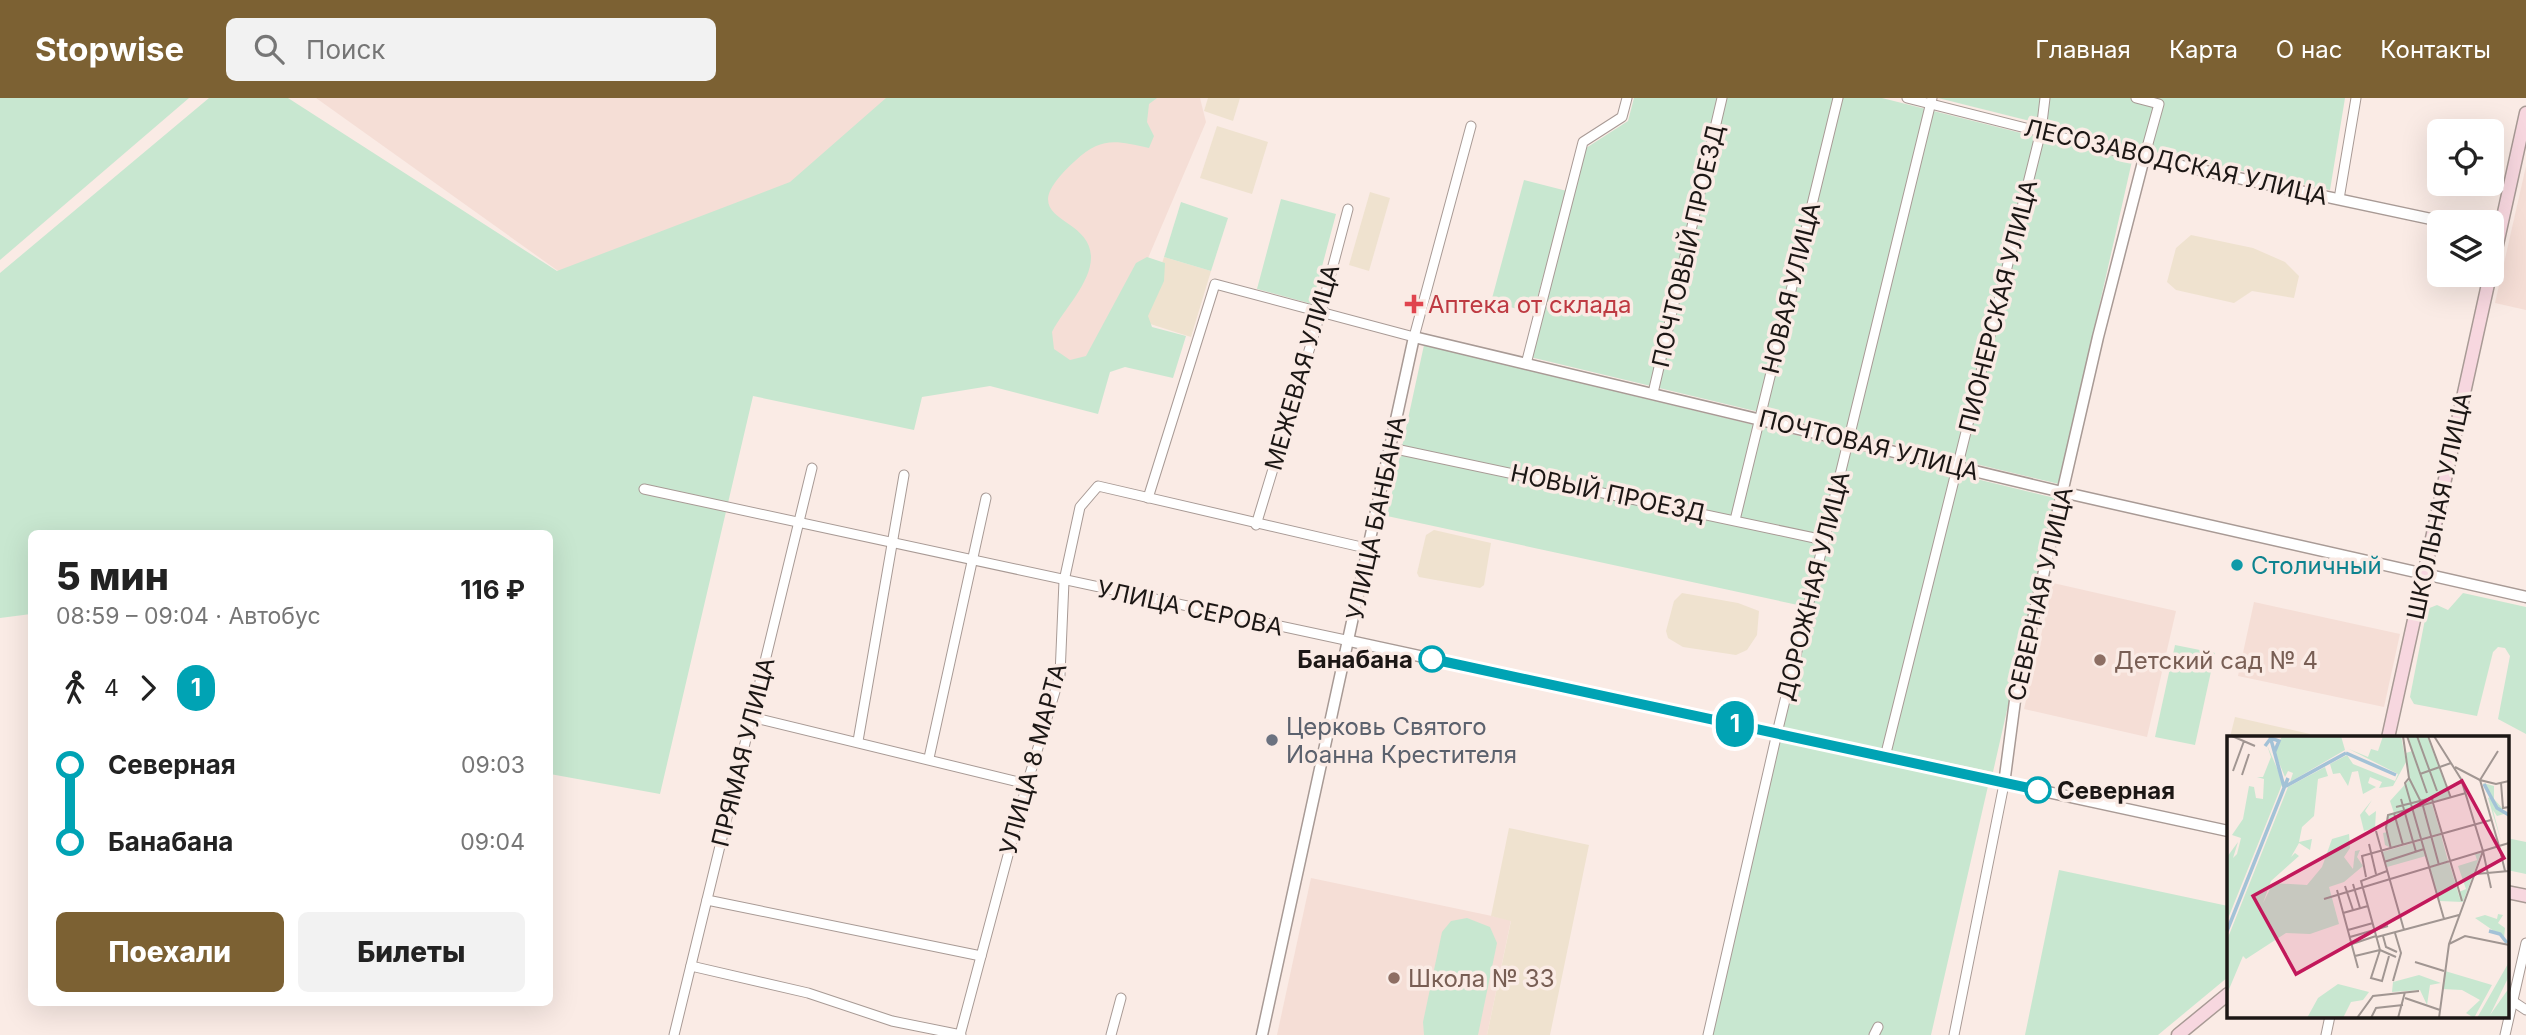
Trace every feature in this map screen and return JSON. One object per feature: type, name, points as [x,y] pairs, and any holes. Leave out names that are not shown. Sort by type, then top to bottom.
[{"type":"main road","points":[[2502,210],[2526,113]]},
{"type":"main road","name":"ШКОЛЬНАЯ УЛИЦА","points":[[2388,736],[2487,287]]},
{"type":"main road","points":[[2508,892],[2526,896]]},
{"type":"main road","points":[[2183,1033],[2227,995]]},
{"type":"street","points":[[1525,363],[1583,142],[1622,117],[1627,98]]},
{"type":"street","name":"ПОЧТОВЫЙ ПРОЕЗД","points":[[1653,393],[1722,98]]},
{"type":"street","name":"НОВАЯ УЛИЦА","points":[[1735,520],[1838,98]]},
{"type":"street","name":"ЛЕСОЗАВОДСКАЯ УЛИЦА","points":[[1907,98],[1931,101],[2144,158],[2427,218]]},
{"type":"street","name":"ПИОНЕРСКАЯ УЛИЦА","points":[[1885,757],[2041,131],[2045,98]]},
{"type":"street","points":[[2136,98],[2159,104],[2144,158]]},
{"type":"street","points":[[2339,199],[2356,98]]},
{"type":"street","name":"ДОРОЖНАЯ УЛИЦА","points":[[1708,1035],[1777,733],[1931,101]]},
{"type":"street","name":"УЛИЦА БАНБАНА","points":[[1262,1035],[1415,337],[1471,126]]},
{"type":"street","name":"СЕВЕРНАЯ УЛИЦА","points":[[1954,1035],[2004,785],[2016,693],[2098,337],[2144,158]]},
{"type":"street","name":"МЕЖЕВАЯ УЛИЦА","points":[[1256,525],[1321,311],[1348,209]]},
{"type":"street","name":"ПОЧТОВАЯ УЛИЦА","points":[[1148,498],[1215,284],[1415,337],[1848,441],[2526,597]]},
{"type":"street","name":"НОВЫЙ ПРОЕЗД","points":[[1391,448],[1824,540]]},
{"type":"street","name":"ПРЯМАЯ УЛИЦА","points":[[674,1035],[811,468]]},
{"type":"street","points":[[858,741],[890,543],[904,475]]},
{"type":"street","name":"УЛИЦА 8 МАРТА","points":[[960,1035],[1027,784],[1060,675],[1064,581],[1080,508],[1098,486],[1148,498]]},
{"type":"street","name":"УЛИЦА СЕРОВА","points":[[644,489],[1777,733],[2004,785],[2227,831]]},
{"type":"street","points":[[929,758],[986,498]]},
{"type":"street","points":[[1148,498],[1256,525],[1370,549]]},
{"type":"street","points":[[751,717],[929,758],[1027,784]]},
{"type":"street","points":[[707,900],[981,956]]},
{"type":"street","points":[[2505,1035],[2526,943]]},
{"type":"street","points":[[691,966],[808,993],[892,1021],[960,1035]]},
{"type":"street","points":[[1111,1035],[1121,998]]},
{"type":"street","points":[[2514,1002],[2526,1010]]},
{"type":"shaded area","points":[[316,98],[1200,98],[1206,122],[1091,392],[1035,375],[610,308]]},
{"type":"shaded area","points":[[1208,98],[1240,98],[1233,121],[1204,111]]},
{"type":"shaded area","points":[[1217,126],[1268,142],[1252,194],[1200,178]]},
{"type":"shaded area","points":[[2526,166],[2526,310],[2495,303],[2499,287],[2504,287],[2504,263]]},
{"type":"shaded area","points":[[1370,192],[1390,198],[1369,271],[1349,265]]},
{"type":"shaded area","points":[[2191,235],[2253,248],[2285,262],[2299,276],[2294,298],[2252,291],[2234,303],[2176,290],[2167,282],[2176,248]]},
{"type":"shaded area","points":[[1164,257],[1211,271],[1191,337],[1144,322]]},
{"type":"shaded area","points":[[1434,530],[1491,543],[1484,585],[1480,588],[1419,577],[1417,573],[1426,535]]},
{"type":"shaded area","name":"Детский сад № 4","points":[[2053,583],[2176,611],[2147,737],[2024,709]]},
{"type":"shaded area","points":[[1682,593],[1738,603],[1759,611],[1757,635],[1747,650],[1736,655],[1683,647],[1668,638],[1666,631],[1674,601]]},
{"type":"shaded area","points":[[2254,602],[2400,634],[2384,707],[2238,676]]},
{"type":"shaded area","points":[[2235,717],[2310,734],[2309,736],[2230,736]]},
{"type":"shaded area","points":[[1509,828],[1589,845],[1550,1035],[1487,1035],[1511,921],[1491,916]]},
{"type":"shaded area","name":"Школа № 33","points":[[1311,878],[1511,920],[1487,1035],[1277,1035]]},
{"type":"green space","points":[[0,98],[189,98],[0,260]]},
{"type":"green space","points":[[209,98],[288,98],[557,271],[790,182],[886,98],[1157,98],[1149,104],[1147,122],[1154,136],[1149,148],[1118,142],[1093,147],[1056,181],[1049,196],[1050,207],[1078,231],[1087,242],[1091,256],[1087,276],[1052,332],[1054,349],[1070,360],[1086,356],[1136,263],[1147,257],[1165,263],[1164,281],[1148,316],[1152,327],[1186,336],[1173,378],[1125,367],[1110,372],[1098,414],[990,386],[922,397],[914,430],[753,396],[660,794],[553,775],[553,530],[28,530],[28,614],[0,618],[0,273]]},
{"type":"green space","points":[[1634,98],[1882,98],[2132,161],[2059,484],[1530,357],[1586,148],[1628,121]]},
{"type":"green space","points":[[1938,98],[2345,98],[2330,190],[2141,149]]},
{"type":"green space","points":[[1524,180],[1567,191],[1533,313],[1491,302]]},
{"type":"green space","points":[[1281,199],[1336,214],[1312,304],[1257,289]]},
{"type":"green space","points":[[1181,202],[1228,218],[1211,271],[1164,257]]},
{"type":"green space","points":[[1424,345],[2055,498],[1993,772],[1783,728],[1812,608],[1387,516]]},
{"type":"green space","points":[[2463,593],[2526,607],[2526,734],[2498,719],[2510,656],[2505,648],[2498,647],[2493,652],[2477,716],[2414,704],[2410,697],[2427,609],[2437,605],[2448,610]]},
{"type":"green space","points":[[2175,645],[2215,653],[2195,745],[2155,737]]},
{"type":"green space","points":[[1780,741],[1988,786],[1931,1035],[1713,1035]]},
{"type":"green space","points":[[2508,838],[2526,842],[2526,874],[2508,870]]},
{"type":"green space","points":[[2059,870],[2227,906],[2227,978],[2158,1035],[2025,1035]]},
{"type":"green space","points":[[1467,918],[1490,927],[1497,943],[1478,1035],[1424,1035],[1423,1022],[1442,932],[1451,921]]},
{"type":"bus line","name":"1","points":[[1432,659],[2004,785],[2038,790]]},
{"type":"place","name":"Аптека от склада","points":[[1414,304]]},
{"type":"place","name":"Столичный","points":[[2237,565]]},
{"type":"place","name":"Банабана","points":[[1432,659]]},
{"type":"place","name":"Детский сад № 4","points":[[2100,660]]},
{"type":"place","name":"Церковь Святого Иоанна Крестителя","points":[[1272,740]]},
{"type":"place","name":"Северная","points":[[2038,790]]},
{"type":"place","name":"Школа № 33","points":[[1394,978]]}]
